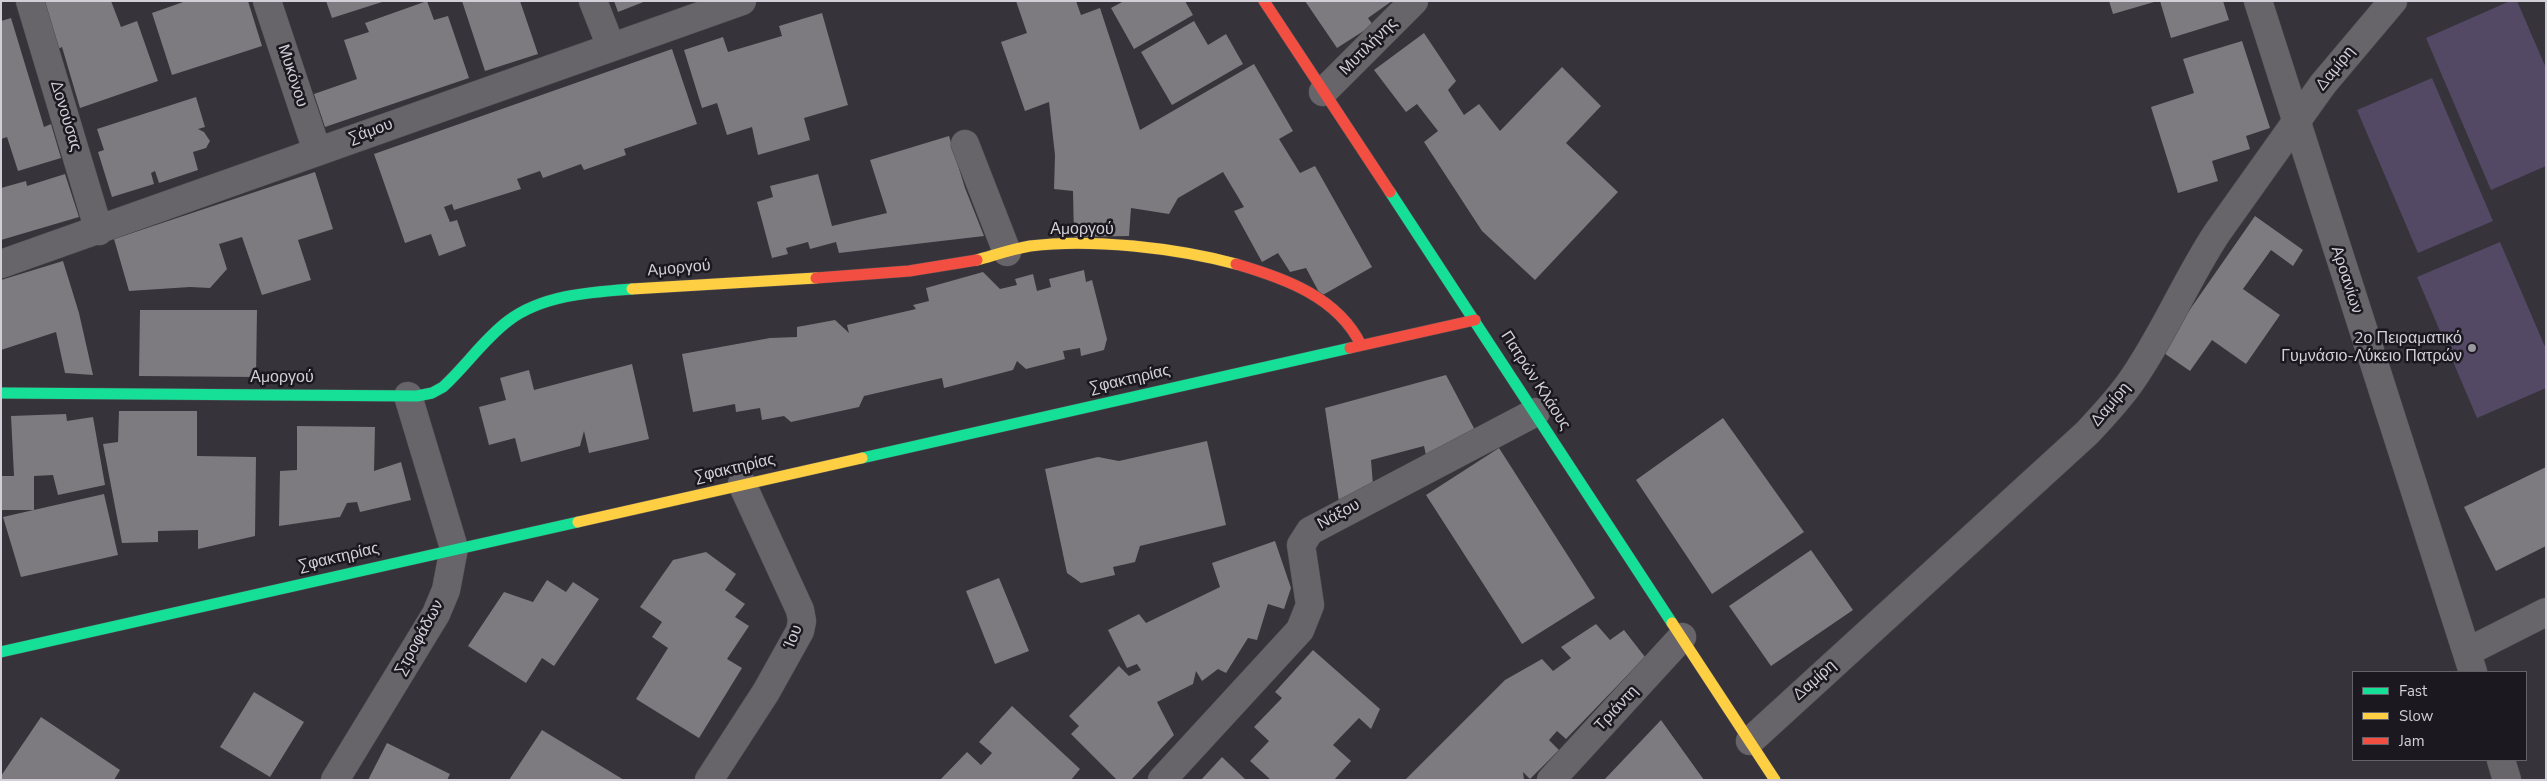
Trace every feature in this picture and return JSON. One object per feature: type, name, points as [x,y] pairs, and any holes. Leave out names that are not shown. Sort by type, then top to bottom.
[{"type":"street","name":"Δονούσας","points":[[30,1],[99,230]]},
{"type":"street","name":"Μυκόνου","points":[[267,1],[317,151]]},
{"type":"street","points":[[593,1],[611,47]]},
{"type":"street","name":"Σάμου","points":[[1,264],[742,1]]},
{"type":"street","name":"Πατρών Κλάους","points":[[1264,1],[1536,412],[1775,780]]},
{"type":"street","name":"Μυτιλήνης","points":[[1323,92],[1414,1]]},
{"type":"street","name":"Αροανίων","points":[[2258,1],[2295,122],[2470,662]]},
{"type":"street","name":"Δαμίρη","points":[[1750,740],[1994,519],[2087,433],[2113,405],[2141,366],[2201,258],[2295,122],[2336,67],[2393,1]]},
{"type":"street","points":[[965,144],[1007,252]]},
{"type":"street","name":"Αμοργού","points":[[1,393],[426,395],[444,387],[496,329],[519,312],[567,297],[596,292],[723,282],[885,274],[958,264],[1007,252],[1053,245],[1141,246],[1180,250],[1224,260],[1269,275],[1329,304],[1347,320],[1361,345]]},
{"type":"street","name":"Σφακτηρίας","points":[[1,652],[454,548],[1475,320]]},
{"type":"street","name":"Στροφάδων","points":[[335,780],[436,614],[446,590],[454,548],[408,396]]},
{"type":"street","name":"Νάξου","points":[[1162,780],[1300,630],[1310,605],[1301,545],[1310,531],[1536,412]]},
{"type":"street","name":"Ίου","points":[[708,780],[766,692],[800,631],[802,621],[800,610],[742,484]]},
{"type":"street","points":[[2470,662],[2546,612]]},
{"type":"street","name":"Τριάντη","points":[[1551,780],[1682,637]]},
{"type":"street","points":[[2501,761],[2507,780]]},
{"type":"shaded area","points":[[2510,1],[2517,1],[2546,68],[2546,166],[2491,190],[2426,38]]},
{"type":"shaded area","points":[[2432,78],[2493,221],[2418,253],[2357,110]]},
{"type":"shaded area","points":[[2500,242],[2546,349],[2546,388],[2477,418],[2417,277]]},
{"type":"building","points":[[35,1],[111,1],[121,27],[137,21],[158,81],[80,108],[62,47],[53,51]]},
{"type":"building","points":[[186,1],[248,1],[262,46],[172,75],[152,13]]},
{"type":"building","points":[[326,1],[382,1],[382,2],[332,18]]},
{"type":"building","points":[[427,1],[434,20],[448,16],[469,78],[325,127],[314,94],[357,79],[344,40],[369,32],[365,23]]},
{"type":"building","points":[[462,1],[520,1],[538,54],[485,71]]},
{"type":"building","points":[[614,1],[646,1],[618,12]]},
{"type":"building","points":[[1016,1],[1076,1],[1081,15],[1100,8],[1140,130],[1254,64],[1293,131],[1279,139],[1300,173],[1315,166],[1372,267],[1321,296],[1306,268],[1290,272],[1278,253],[1262,262],[1234,211],[1244,207],[1223,172],[1178,198],[1169,214],[1131,208],[1129,236],[1074,237],[1073,191],[1054,189],[1055,155],[1049,102],[1025,111],[1001,42],[1027,33]]},
{"type":"building","points":[[1124,1],[1185,1],[1193,15],[1134,49],[1111,8]]},
{"type":"building","points":[[1305,1],[1392,1],[1368,18],[1373,25],[1337,48]]},
{"type":"building","points":[[2109,1],[2154,1],[2154,2],[2113,14]]},
{"type":"building","points":[[2160,1],[2223,1],[2229,20],[2171,38]]},
{"type":"building","points":[[822,13],[848,105],[804,118],[810,140],[758,155],[752,127],[727,135],[717,103],[702,108],[684,50],[723,37],[728,52],[782,36],[779,26]]},
{"type":"building","points":[[11,18],[44,127],[51,124],[61,158],[18,171],[7,137],[1,139],[1,21]]},
{"type":"building","points":[[1194,21],[1208,45],[1226,34],[1243,64],[1172,105],[1141,52]]},
{"type":"building","points":[[1424,33],[1456,81],[1448,90],[1464,115],[1479,104],[1500,131],[1562,67],[1601,106],[1566,143],[1618,192],[1535,280],[1482,231],[1424,142],[1438,131],[1417,104],[1406,112],[1374,70]]},
{"type":"building","points":[[2242,41],[2270,128],[2246,136],[2250,149],[2212,161],[2218,181],[2178,193],[2151,107],[2194,93],[2183,59]]},
{"type":"building","points":[[672,49],[697,124],[624,149],[626,155],[584,170],[581,164],[543,178],[540,171],[517,179],[521,189],[454,210],[452,204],[444,207],[450,222],[457,220],[466,246],[439,256],[431,234],[405,243],[374,154]]},
{"type":"building","points":[[196,97],[205,127],[198,129],[204,132],[210,141],[206,148],[193,152],[198,170],[159,183],[155,171],[151,173],[154,184],[112,197],[98,152],[104,150],[97,129]]},
{"type":"building","points":[[949,136],[965,188],[984,236],[839,253],[836,242],[810,249],[808,242],[786,248],[788,254],[772,258],[757,202],[773,197],[770,186],[818,174],[832,226],[887,213],[870,160]]},
{"type":"building","points":[[315,172],[333,229],[298,240],[311,280],[262,295],[242,237],[219,244],[227,269],[210,288],[190,287],[129,291],[114,239]]},
{"type":"building","points":[[65,174],[79,217],[1,240],[1,188],[26,181],[27,186]]},
{"type":"building","points":[[2255,216],[2303,250],[2293,266],[2271,250],[2243,289],[2280,315],[2246,364],[2212,340],[2190,371],[2161,351]]},
{"type":"building","points":[[63,261],[79,313],[93,375],[65,373],[56,332],[1,350],[1,280]]},
{"type":"building","points":[[1084,270],[1086,282],[1092,280],[1107,339],[1104,350],[1081,356],[1080,348],[1063,351],[1065,359],[1026,369],[1017,361],[1013,370],[944,388],[942,378],[933,380],[864,396],[859,407],[791,422],[784,416],[762,420],[760,408],[736,412],[735,404],[693,412],[682,354],[770,338],[797,337],[797,327],[835,320],[849,333],[847,325],[916,309],[913,305],[929,301],[926,288],[983,272],[1000,289],[1017,285],[1015,279],[1033,274],[1037,291],[1051,287],[1049,279]]},
{"type":"building","points":[[140,310],[257,310],[256,377],[139,376]]},
{"type":"building","points":[[632,364],[649,439],[589,453],[584,431],[580,446],[521,462],[515,438],[489,445],[479,407],[506,400],[500,378],[529,370],[534,390]]},
{"type":"building","points":[[1446,375],[1476,432],[1427,460],[1424,446],[1371,460],[1373,485],[1339,502],[1325,408]]},
{"type":"building","points":[[119,411],[197,411],[197,456],[256,457],[255,536],[198,549],[198,530],[158,531],[158,542],[122,543],[103,444],[118,442]]},
{"type":"building","points":[[66,414],[67,421],[93,417],[105,485],[58,495],[53,475],[34,476],[34,510],[2,510],[2,476],[14,476],[11,416]]},
{"type":"building","points":[[1723,418],[1804,532],[1712,594],[1636,480]]},
{"type":"building","points":[[297,426],[375,427],[374,471],[401,462],[411,500],[360,512],[357,502],[347,503],[340,517],[279,526],[280,471],[297,470]]},
{"type":"building","points":[[1207,441],[1226,525],[1140,546],[1135,562],[1113,567],[1115,575],[1081,583],[1067,573],[1045,469],[1098,457],[1119,461]]},
{"type":"building","points":[[1499,448],[1595,598],[1522,644],[1426,495]]},
{"type":"building","points":[[2546,467],[2546,546],[2496,571],[2464,507]]},
{"type":"building","points":[[104,494],[118,555],[21,577],[3,517]]},
{"type":"building","points":[[1275,541],[1291,588],[1284,609],[1268,604],[1257,640],[1248,638],[1226,673],[1218,669],[1202,681],[1196,671],[1193,684],[1157,702],[1174,735],[1131,780],[1117,780],[1071,734],[1079,726],[1069,716],[1119,666],[1129,676],[1141,670],[1137,664],[1127,668],[1108,630],[1139,614],[1146,623],[1220,587],[1212,563]]},
{"type":"building","points":[[1811,550],[1853,610],[1771,666],[1729,606]]},
{"type":"building","points":[[706,552],[736,574],[725,590],[745,604],[735,617],[749,626],[727,659],[742,668],[699,738],[636,699],[668,648],[652,637],[662,622],[640,607],[673,560]]},
{"type":"building","points":[[999,578],[1029,651],[995,664],[966,591]]},
{"type":"building","points":[[547,580],[566,592],[573,582],[599,599],[554,666],[542,658],[526,683],[468,646],[504,592],[533,602]]},
{"type":"building","points":[[1596,624],[1610,640],[1624,630],[1645,657],[1566,739],[1557,731],[1549,740],[1559,750],[1530,779],[1523,772],[1524,780],[1405,780],[1505,680],[1542,659],[1553,671],[1571,658],[1561,647]]},
{"type":"building","points":[[1313,650],[1380,709],[1371,729],[1359,718],[1333,745],[1351,761],[1334,780],[1271,780],[1250,761],[1269,741],[1254,727],[1282,698],[1275,692]]},
{"type":"building","points":[[254,692],[304,722],[270,777],[220,747]]},
{"type":"building","points":[[1012,706],[1080,769],[1071,780],[940,780],[967,752],[981,765],[992,753],[979,742]]},
{"type":"building","points":[[41,717],[120,770],[114,780],[1,780],[1,776]]},
{"type":"building","points":[[1661,720],[1704,780],[1604,780]]},
{"type":"building","points":[[542,730],[624,780],[509,780]]},
{"type":"building","points":[[387,743],[450,774],[447,780],[368,780]]},
{"type":"building","points":[[1222,757],[1246,780],[1201,780]]},
{"type":"traffic: fast","points":[[1390,192],[1672,623]]},
{"type":"traffic: fast","points":[[1,393],[417,396],[432,393],[443,387],[499,328],[521,312],[536,305],[567,296],[632,289]]},
{"type":"traffic: fast","points":[[862,458],[1350,348]]},
{"type":"traffic: fast","points":[[1,652],[578,522]]},
{"type":"traffic: slow","points":[[977,260],[1030,246],[1079,243],[1161,249],[1236,264]]},
{"type":"traffic: slow","points":[[632,289],[816,278]]},
{"type":"traffic: slow","points":[[578,522],[862,458]]},
{"type":"traffic: slow","points":[[1672,623],[1775,780]]},
{"type":"traffic: jam","points":[[1264,1],[1390,192]]},
{"type":"traffic: jam","points":[[816,278],[909,271],[977,260]]},
{"type":"traffic: jam","points":[[1236,264],[1291,283],[1324,302],[1339,314],[1351,328],[1361,345]]},
{"type":"traffic: jam","points":[[1350,348],[1475,320]]},
{"type":"place","name":"2ο Πειραματικό Γυμνάσιο-Λύκειο Πατρών","points":[[2472,348]]}]
